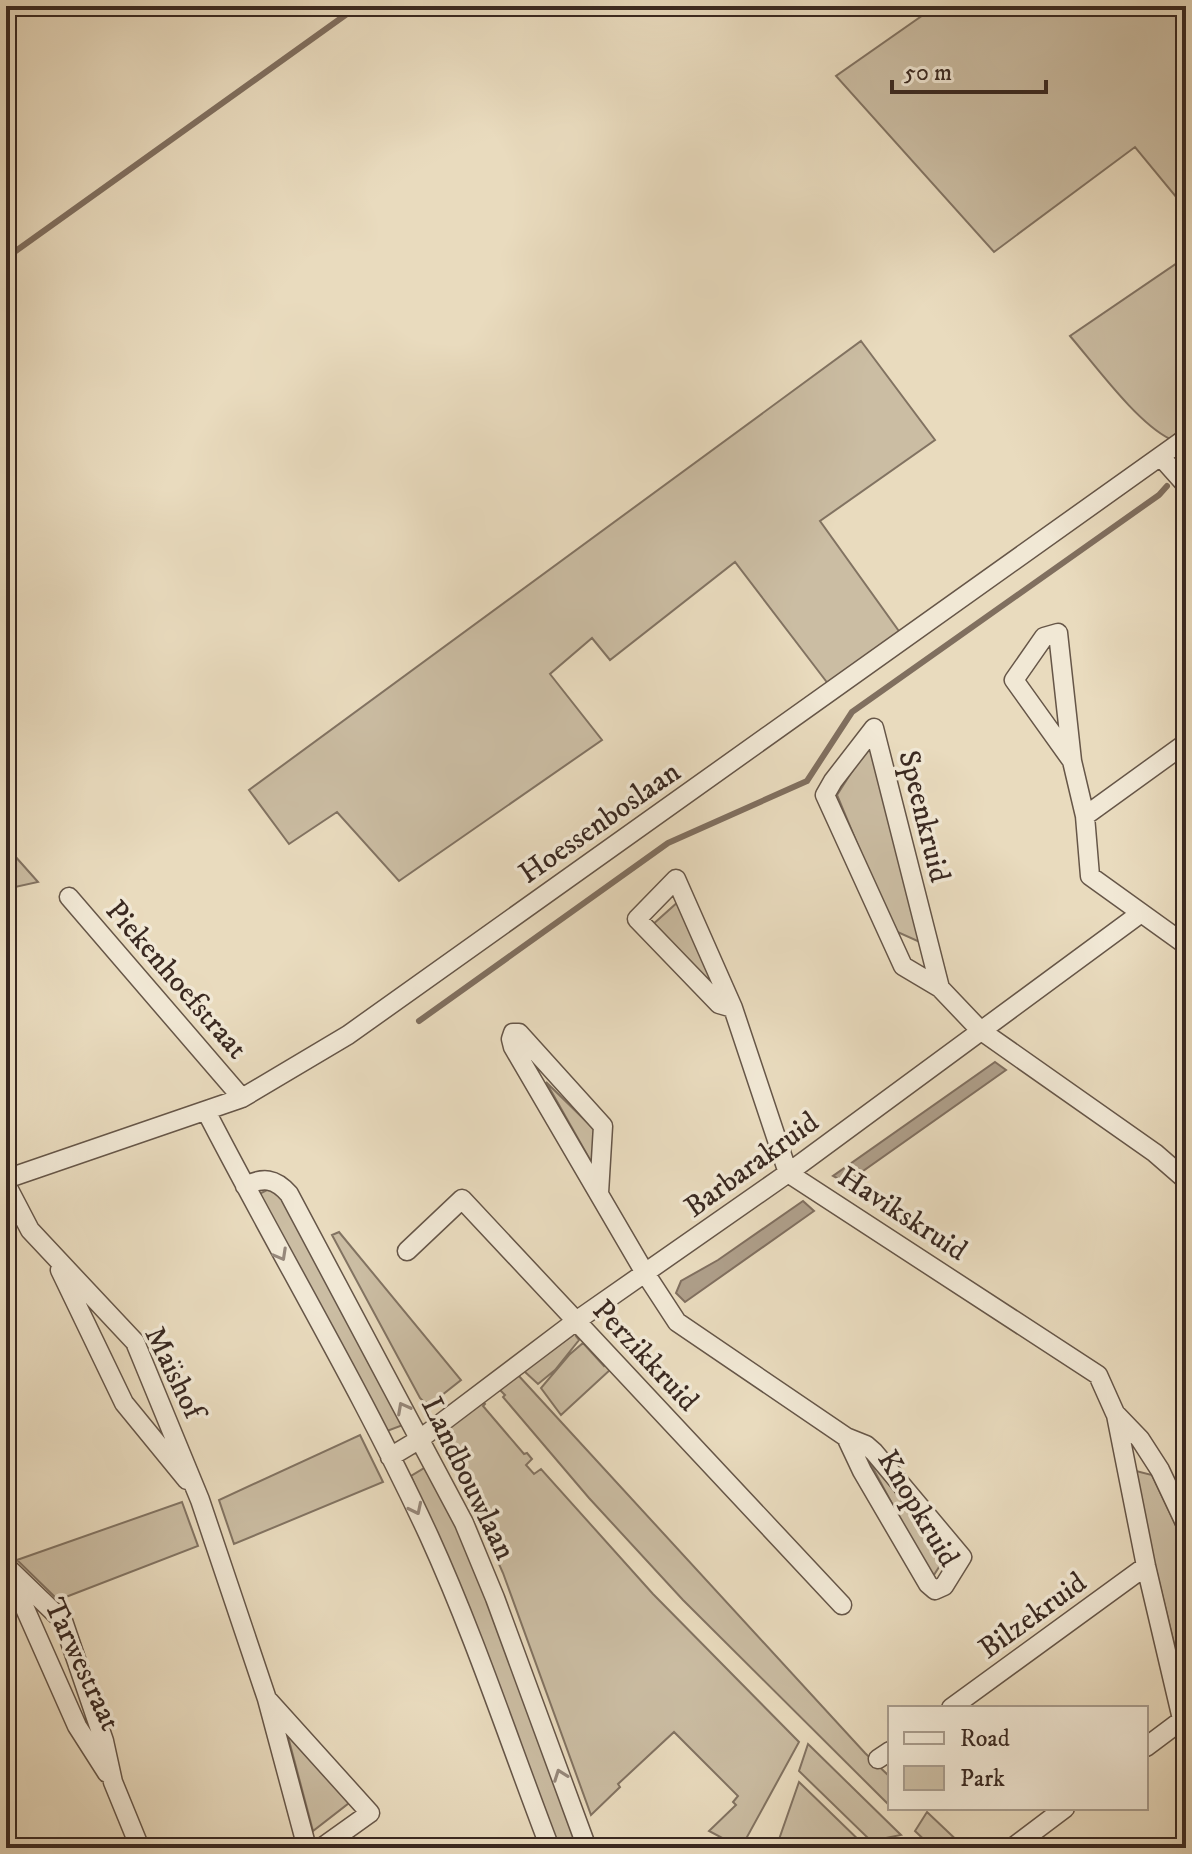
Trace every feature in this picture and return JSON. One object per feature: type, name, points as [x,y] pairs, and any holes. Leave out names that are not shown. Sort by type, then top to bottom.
[{"type":"street","name":"Hoessenboslaan","points":[[6,1181],[242,1098],[348,1035],[1186,438]]},
{"type":"street","points":[[1161,457],[1186,485]]},
{"type":"street","points":[[1072,761],[1014,680],[1044,637],[1058,633],[1072,761],[1085,816],[1090,876],[1186,945]]},
{"type":"street","name":"Speenkruid","points":[[940,988],[874,728],[825,795],[903,966],[940,988],[980,1030],[1162,1159],[1186,1180]]},
{"type":"street","points":[[1085,816],[1186,743]]},
{"type":"street","points":[[733,1008],[719,1004],[637,919],[676,879],[726,988],[733,1008],[788,1173]]},
{"type":"street","name":"Piekenhoefstraat","points":[[69,897],[242,1098]]},
{"type":"street","name":"Barbarakruid","points":[[390,1457],[420,1439],[576,1321],[788,1173],[1141,913]]},
{"type":"street","name":"Knopkruid","points":[[599,1193],[603,1126],[519,1033],[513,1033],[513,1047],[645,1273],[677,1322],[846,1437],[874,1452],[962,1557],[944,1586],[935,1590],[928,1584],[862,1471],[846,1437]]},
{"type":"street","name":"Landbouwlaan","points":[[206,1111],[430,1538],[550,1848]]},
{"type":"street","name":"Speenkruid","points":[[1162,1159],[1186,1190]]},
{"type":"street","name":"Havikskruid","points":[[788,1173],[1098,1375],[1115,1413],[1146,1566],[1180,1686],[1184,1728]]},
{"type":"street","name":"Landbouwlaan","points":[[245,1186],[266,1179],[280,1184],[289,1194],[464,1523],[587,1848]]},
{"type":"street","name":"Maïshof","points":[[6,1181],[30,1230],[135,1342],[197,1492],[267,1699],[307,1848]]},
{"type":"street","name":"Perzikkruid","points":[[407,1251],[462,1199],[842,1605]]},
{"type":"street","name":"Maïshof","points":[[52,1253],[124,1403],[197,1492]]},
{"type":"street","name":"Havikskruid","points":[[1115,1413],[1140,1439],[1160,1470],[1186,1525]]},
{"type":"street","name":"Bilzekruid","points":[[954,1706],[1146,1566]]},
{"type":"street","name":"Tarwestraat","points":[[6,1567],[77,1726],[113,1782]]},
{"type":"street","name":"Tarwestraat","points":[[6,1567],[63,1621],[104,1741],[113,1782],[140,1848]]},
{"type":"street","name":"Maïshof","points":[[267,1699],[370,1813],[321,1848]]},
{"type":"street","points":[[1148,1746],[1184,1728]]},
{"type":"street","points":[[1012,1848],[1062,1810]]},
{"type":"green space","points":[[936,6],[1186,6],[1186,209],[1135,147],[994,252],[836,76]]},
{"type":"green space","points":[[1186,257],[1186,425],[1170,439],[1130,407],[1070,336]]},
{"type":"green space","points":[[861,341],[935,440],[820,521],[901,634],[829,685],[735,562],[610,660],[592,638],[550,674],[602,740],[399,881],[337,812],[289,844],[249,790]]},
{"type":"green space","points":[[873,750],[922,943],[893,930],[837,795],[865,751]]},
{"type":"green space","points":[[6,846],[38,882],[6,889]]},
{"type":"green space","points":[[679,901],[718,990],[651,926]]},
{"type":"green space","points":[[546,1082],[595,1130],[593,1165]]},
{"type":"green space","points":[[271,1188],[285,1198],[403,1425],[387,1431],[261,1201],[261,1193]]},
{"type":"green space","points":[[339,1232],[461,1380],[432,1403],[420,1398],[332,1235]]},
{"type":"green space","points":[[577,1332],[579,1340],[555,1370],[538,1384],[524,1371]]},
{"type":"green space","points":[[583,1343],[604,1366],[606,1364],[611,1369],[561,1415],[541,1388]]},
{"type":"green space","points":[[518,1375],[888,1775],[888,1804],[683,1600],[589,1498],[499,1389]]},
{"type":"green space","points":[[482,1400],[483,1406],[524,1454],[527,1453],[532,1459],[526,1465],[534,1474],[541,1469],[653,1594],[799,1742],[741,1848],[709,1831],[736,1805],[733,1802],[738,1796],[674,1732],[618,1784],[620,1787],[591,1815],[503,1573],[457,1469],[464,1465],[459,1454],[453,1456],[443,1437],[440,1438],[437,1433]]},
{"type":"green space","points":[[360,1435],[383,1482],[234,1544],[219,1500]]},
{"type":"green space","points":[[867,1457],[946,1556],[932,1578]]},
{"type":"green space","points":[[426,1467],[459,1525],[579,1848],[556,1848],[505,1708],[411,1476]]},
{"type":"green space","points":[[1132,1470],[1152,1475],[1186,1547],[1186,1635],[1174,1644]]},
{"type":"green space","points":[[182,1502],[198,1546],[58,1600],[17,1560]]},
{"type":"green space","points":[[287,1733],[349,1803],[313,1831]]},
{"type":"green space","points":[[808,1744],[901,1835],[871,1841],[799,1771]]},
{"type":"green space","points":[[799,1782],[867,1848],[776,1848]]},
{"type":"green space","points":[[927,1812],[965,1848],[933,1848],[915,1831]]},
{"type":"shaded area","points":[[995,1062],[1006,1070],[846,1183],[833,1176]]},
{"type":"shaded area","points":[[803,1201],[814,1211],[685,1302],[676,1293],[681,1281],[718,1260]]},
{"type":"waterway","points":[[6,258],[358,6]]},
{"type":"waterway","points":[[419,1021],[668,843],[807,781],[852,712],[1159,495],[1167,486]]}]
